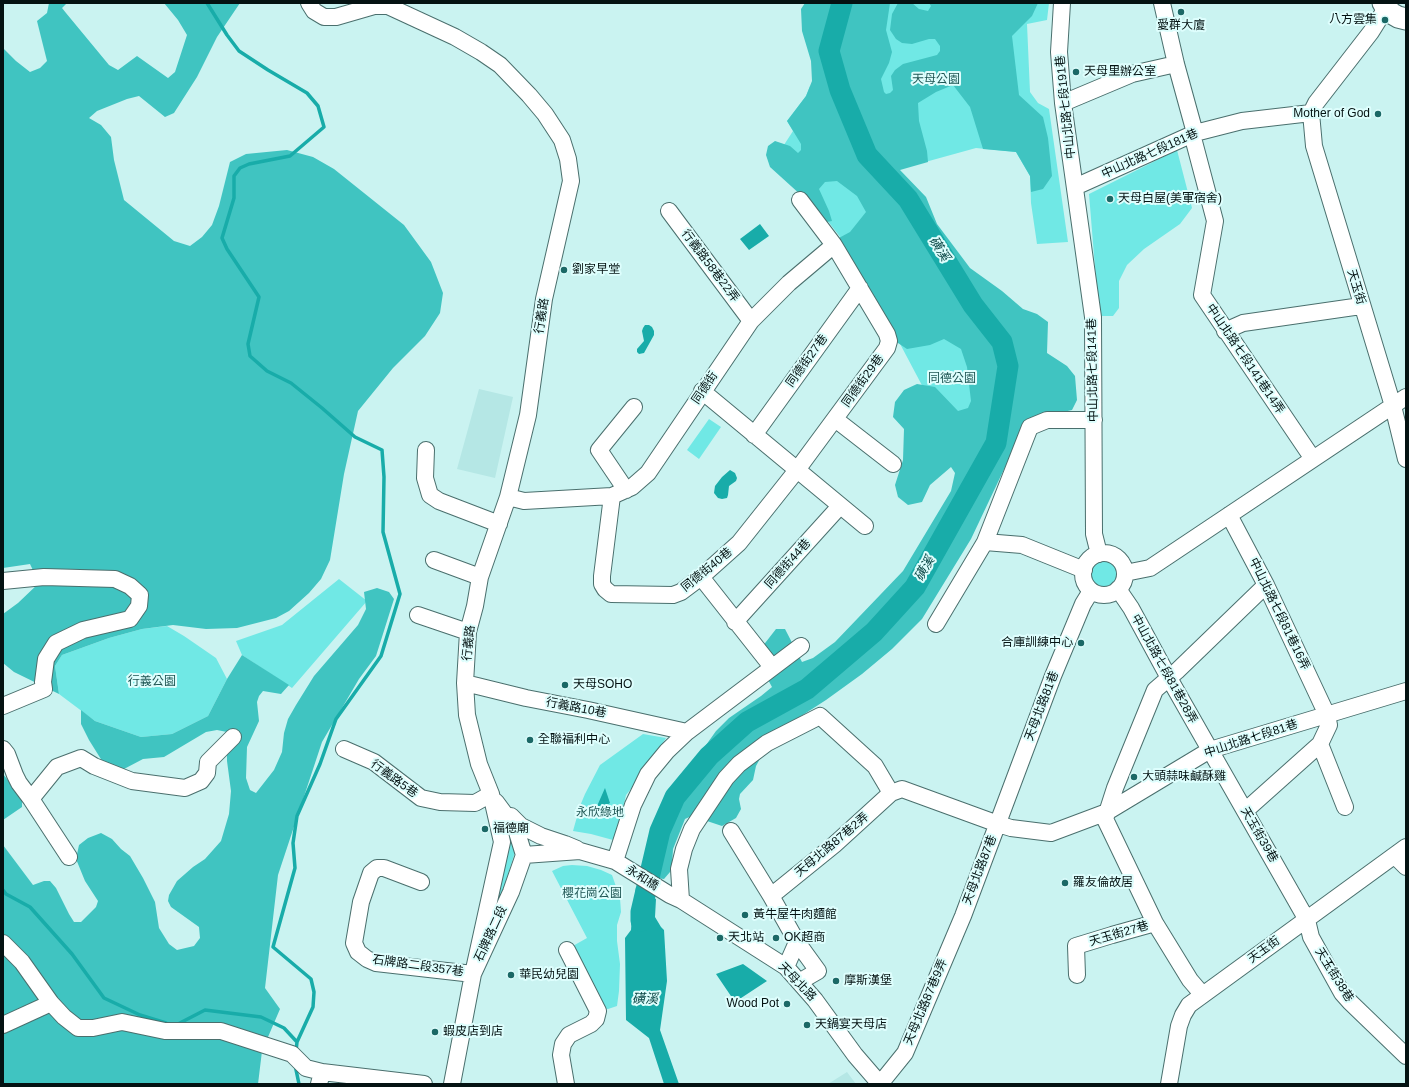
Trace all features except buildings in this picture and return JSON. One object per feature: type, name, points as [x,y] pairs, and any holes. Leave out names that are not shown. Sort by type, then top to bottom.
[{"type":"main road","points":[[1385,5],[1398,17],[1406,20]]},
{"type":"street","name":"行義路","points":[[309,3],[314,11],[324,17],[336,17],[374,6],[388,6],[455,37],[481,52],[500,65],[545,114],[562,140],[568,159],[571,181],[544,299],[528,415],[508,497],[480,577],[475,606],[468,632],[465,682],[467,715],[479,764],[491,794]]},
{"type":"street","name":"中山北路七段191巷","points":[[1062,3],[1059,52],[1063,103],[1075,187]]},
{"type":"street","points":[[1162,3],[1193,134]]},
{"type":"street","points":[[1311,113],[1316,103],[1371,32],[1385,5]]},
{"type":"street","points":[[1063,103],[1132,74],[1176,64]]},
{"type":"street","name":"中山北路七段181巷","points":[[1075,187],[1193,134],[1242,121],[1311,113]]},
{"type":"street","name":"天玉街","points":[[1311,113],[1314,146],[1393,406],[1406,459]]},
{"type":"street","name":"中山北路七段141巷14弄","points":[[1193,134],[1215,221],[1202,295],[1313,459]]},
{"type":"street","name":"中山北路七段141巷","points":[[1075,187],[1093,318],[1094,534],[1099,554]]},
{"type":"street","points":[[800,200],[834,245]]},
{"type":"street","name":"行義路58巷22弄","points":[[669,211],[751,321]]},
{"type":"street","name":"同德街29巷","points":[[797,470],[888,348],[889,341],[887,334],[834,245]]},
{"type":"street","name":"同德街","points":[[619,493],[632,487],[648,472],[751,321],[789,283],[834,245]]},
{"type":"street","name":"同德街27巷","points":[[754,435],[860,288]]},
{"type":"street","points":[[1225,331],[1243,323],[1362,306]]},
{"type":"street","points":[[702,392],[865,526]]},
{"type":"street","points":[[1124,573],[1150,568],[1406,397]]},
{"type":"street","points":[[508,497],[524,501],[619,493],[599,450],[634,408]]},
{"type":"street","points":[[835,419],[893,464]]},
{"type":"street","points":[[936,624],[985,542],[1030,427],[1047,420],[1094,420]]},
{"type":"street","points":[[426,450],[425,478],[430,495],[498,524]]},
{"type":"street","name":"同德街40巷","points":[[619,493],[602,576],[602,584],[605,590],[611,594],[673,595],[681,592],[701,578],[739,543],[797,470]]},
{"type":"street","name":"同德街44巷","points":[[735,622],[840,506]]},
{"type":"street","name":"中山北路七段81巷16弄","points":[[1229,515],[1266,585],[1327,715]]},
{"type":"street","points":[[985,542],[1022,545],[1084,570]]},
{"type":"street","points":[[1099,554],[1111,555],[1116,558],[1120,562],[1124,573],[1122,584],[1118,589],[1114,592],[1102,595],[1091,591],[1084,582],[1084,570],[1086,564],[1089,560],[1099,554]]},
{"type":"street","points":[[434,560],[480,577]]},
{"type":"street","points":[[3,581],[44,577],[115,579],[130,586],[140,595],[140,606],[130,619],[83,630],[56,643],[46,659],[43,682],[44,690],[3,706]]},
{"type":"street","points":[[701,578],[772,667]]},
{"type":"street","points":[[1155,923],[1105,819],[1107,812],[1155,690],[1266,585]]},
{"type":"street","name":"中山北路七段81巷28弄","points":[[1118,589],[1131,608],[1168,678],[1210,750]]},
{"type":"street","name":"天母北路81巷","points":[[998,824],[1053,676],[1083,604],[1091,591]]},
{"type":"street","points":[[418,615],[468,632]]},
{"type":"street","points":[[491,794],[521,826],[541,836],[580,851],[615,861],[633,804],[648,774],[667,751],[687,732],[801,646]]},
{"type":"street","name":"行義路10巷","points":[[465,682],[526,698],[687,732]]},
{"type":"street","name":"中山北路七段81巷","points":[[891,793],[902,789],[1011,828],[1051,833],[1107,812],[1210,750],[1406,691]]},
{"type":"street","points":[[1245,811],[1320,744],[1328,726],[1327,715]]},
{"type":"street","points":[[675,897],[684,849],[692,829],[726,778],[740,764],[767,743],[820,716],[875,766],[891,793]]},
{"type":"street","points":[[31,799],[57,767],[81,758],[94,766],[132,781],[185,788],[201,781],[207,773],[208,762],[233,737]]},
{"type":"street","points":[[1320,744],[1346,808]]},
{"type":"street","name":"行義路5巷","points":[[344,748],[374,762],[421,798],[440,802],[475,804],[491,794]]},
{"type":"street","points":[[3,749],[7,754],[17,779],[69,857]]},
{"type":"street","name":"天玉街39巷","points":[[1210,750],[1307,920]]},
{"type":"street","name":"天母北路87巷2弄","points":[[771,896],[834,845],[891,793]]},
{"type":"street","points":[[491,794],[516,829],[524,855],[580,851]]},
{"type":"street","points":[[473,974],[502,842],[491,794]]},
{"type":"street","name":"天母北路87巷","points":[[963,916],[998,824]]},
{"type":"street","points":[[731,831],[797,942],[818,971],[799,982]]},
{"type":"street","points":[[1401,852],[1406,868]]},
{"type":"street","name":"天玉街","points":[[1169,1084],[1182,1015],[1189,1005],[1202,994],[1401,852]]},
{"type":"street","name":"石牌路二段","points":[[452,1084],[473,974],[511,892],[524,855]]},
{"type":"street","name":"永和橋","points":[[615,861],[675,897]]},
{"type":"street","name":"石牌路二段357巷","points":[[421,882],[384,868],[377,868],[371,873],[361,902],[354,943],[358,952],[367,959],[376,963],[473,974]]},
{"type":"street","name":"天母北路","points":[[675,897],[786,967],[815,1000],[855,1055],[880,1084]]},
{"type":"street","name":"天母北路87巷9弄","points":[[880,1084],[905,1053],[963,916]]},
{"type":"street","name":"天玉街38巷","points":[[1307,920],[1311,937],[1342,993],[1406,1056]]},
{"type":"street","name":"天玉街27巷","points":[[1077,976],[1076,946],[1155,923],[1190,980],[1202,994]]},
{"type":"street","points":[[786,967],[797,942]]},
{"type":"street","points":[[3,943],[22,962],[51,1003],[64,1017],[78,1028],[93,1028],[122,1022],[166,1031],[221,1031],[292,1054],[306,1068],[321,1078],[424,1084]]},
{"type":"street","points":[[566,1084],[560,1055],[563,1044],[569,1035],[591,1024],[596,1019],[598,1011],[567,950]]},
{"type":"street","points":[[3,1025],[51,1003]]},
{"type":"shaded area","points":[[479,389],[513,397],[495,478],[457,469]]},
{"type":"shaded area","points":[[847,1072],[856,1084],[828,1084]]},
{"type":"green space","points":[[49,3],[67,3],[62,8],[109,65],[118,70],[137,56],[168,78],[175,72],[187,35],[178,20],[164,3],[240,3],[217,37],[197,77],[174,113],[165,117],[139,96],[127,99],[97,111],[89,118],[101,125],[111,137],[114,160],[124,200],[174,241],[190,246],[202,237],[212,225],[219,206],[230,162],[246,154],[287,150],[313,157],[334,169],[404,225],[431,262],[443,293],[440,313],[425,336],[393,368],[358,411],[344,474],[330,560],[321,579],[309,593],[289,611],[276,618],[237,628],[206,629],[173,625],[142,629],[109,638],[62,655],[55,666],[59,694],[14,672],[3,663],[3,614],[18,603],[39,583],[30,564],[3,568],[3,48],[30,72],[40,68],[47,61],[37,21],[47,13]]},
{"type":"green space","points":[[805,3],[890,3],[886,30],[892,52],[889,63],[881,79],[884,92],[886,94],[893,90],[891,76],[895,70],[903,64],[937,55],[940,51],[940,46],[935,39],[929,39],[912,44],[902,43],[896,39],[890,30],[892,14],[898,3],[912,3],[919,9],[928,11],[931,6],[929,3],[1038,3],[1032,16],[1012,36],[1019,95],[1043,117],[1048,138],[1052,176],[1043,189],[1031,192],[1030,176],[1016,152],[983,149],[970,107],[953,85],[936,92],[918,103],[919,121],[927,151],[928,162],[900,170],[926,197],[937,224],[970,268],[1002,291],[1023,309],[1037,314],[1048,322],[1047,353],[1067,366],[1075,376],[1077,400],[1072,410],[1050,415],[1015,446],[971,539],[922,619],[892,649],[862,674],[826,700],[781,729],[762,755],[756,766],[753,780],[740,794],[739,799],[741,809],[736,818],[722,826],[707,821],[696,814],[685,819],[673,849],[670,872],[664,879],[656,878],[642,867],[645,854],[658,820],[674,790],[716,731],[729,718],[772,687],[755,656],[776,629],[785,629],[802,662],[813,658],[835,642],[903,571],[951,491],[955,473],[951,467],[930,485],[922,502],[908,505],[898,497],[895,485],[903,460],[904,429],[893,417],[895,402],[904,390],[917,384],[935,387],[958,411],[968,408],[971,401],[967,367],[961,349],[944,339],[930,345],[907,349],[895,341],[837,239],[850,232],[866,212],[857,196],[837,181],[825,182],[819,189],[832,221],[821,223],[802,196],[770,167],[766,155],[768,146],[775,141],[790,146],[798,153],[801,150],[801,144],[787,121],[806,96],[812,81],[811,61],[802,31],[801,9]]},
{"type":"green space","name":"天母公園","points":[[861,3],[1049,3],[1047,20],[1027,24],[1030,92],[1038,103],[1049,109],[1068,242],[1037,244],[1031,203],[1030,176],[1016,152],[976,148],[900,169]]},
{"type":"green space","name":"同德公園","points":[[810,86],[905,243],[990,400],[944,427],[898,340],[841,238],[805,192],[782,148],[793,131],[787,121],[806,96]]},
{"type":"green space","points":[[1177,150],[1192,208],[1180,224],[1144,249],[1127,265],[1119,281],[1119,308],[1113,316],[1099,316],[1089,194]]},
{"type":"green space","points":[[709,419],[721,427],[699,459],[687,450]]},
{"type":"green space","points":[[1104,559],[1115,563],[1119,574],[1115,585],[1104,589],[1093,585],[1089,574],[1093,563]]},
{"type":"green space","points":[[339,579],[367,601],[292,688],[242,655],[236,641],[282,625]]},
{"type":"green space","points":[[377,588],[389,592],[394,599],[376,656],[359,679],[322,742],[278,875],[265,988],[280,1009],[262,1051],[258,1084],[3,1084],[3,845],[33,885],[44,881],[50,881],[56,888],[74,922],[81,922],[96,907],[98,901],[85,881],[76,859],[79,845],[88,838],[101,833],[112,839],[130,856],[143,878],[155,902],[159,928],[169,944],[177,950],[194,946],[200,938],[199,927],[171,907],[168,901],[169,895],[177,881],[205,859],[221,841],[229,814],[231,791],[227,761],[227,732],[217,730],[206,732],[164,757],[143,759],[124,769],[104,764],[81,724],[81,710],[95,721],[141,737],[172,734],[208,716],[227,679],[242,655],[289,685],[281,694],[263,691],[257,702],[259,721],[247,747],[246,778],[250,790],[256,793],[274,770],[282,752],[284,733],[288,719],[296,705],[314,676],[358,625],[366,609],[364,592]]},
{"type":"green space","name":"行義公園","points":[[167,626],[216,658],[227,679],[208,716],[172,734],[141,737],[95,721],[59,694],[55,666],[62,655],[109,638],[142,629]]},
{"type":"green space","name":"永欣綠地","points":[[643,734],[666,738],[639,779],[626,795],[620,822],[613,840],[573,831],[580,806],[600,765]]},
{"type":"green space","points":[[3,774],[22,798],[22,807],[3,820]]},
{"type":"green space","points":[[509,830],[515,846],[515,852],[500,900],[498,902],[493,901],[503,833]]},
{"type":"green space","name":"櫻花崗公園","points":[[563,866],[587,866],[612,875],[620,898],[621,912],[617,925],[617,941],[620,964],[619,991],[617,1006],[608,1009],[602,1008],[571,947],[587,938],[552,871]]},
{"type":"water","points":[[760,224],[769,236],[749,250],[740,239]]},
{"type":"water","points":[[645,325],[652,327],[654,335],[644,353],[639,354],[637,349],[644,341],[642,331]]},
{"type":"water","points":[[730,470],[735,473],[737,478],[736,481],[729,486],[727,498],[718,498],[714,493],[715,486]]},
{"type":"water","points":[[605,788],[610,803],[594,813]]},
{"type":"water","points":[[636,887],[656,899],[655,917],[664,930],[667,981],[660,1030],[679,1084],[664,1084],[649,1038],[626,1020],[625,938],[631,930]]},
{"type":"water","points":[[743,964],[767,981],[735,1002],[716,974]]},
{"type":"waterway","points":[[207,3],[239,51],[307,93],[318,106],[324,127],[290,156],[249,164],[240,168],[234,176],[234,198],[222,238],[227,249],[259,297],[248,344],[250,356],[267,371],[291,383],[355,437],[382,450],[384,477],[383,532],[400,594],[381,656],[336,719],[320,764],[297,816],[293,843],[295,868],[273,947],[311,979],[314,992],[313,1007],[297,1042],[296,1051]]},
{"type":"waterway","name":"磺溪","points":[[641,921],[641,912],[660,831],[675,797],[709,756],[747,722],[807,689],[874,632],[915,587],[996,443],[1008,366],[1002,342],[973,305],[908,199],[867,155],[840,90],[829,51],[842,3]]},
{"type":"waterway","points":[[3,890],[6,894],[30,907],[72,954],[104,998],[140,1015],[166,1023]]},
{"type":"waterway","points":[[176,1025],[205,1010],[261,1017],[284,1028],[297,1042]]},
{"type":"waterway","points":[[295,1065],[299,1084]]},
{"type":"place","name":"愛群大廈","points":[[1181,12]]},
{"type":"place","name":"八方雲集","points":[[1385,20]]},
{"type":"place","name":"天母里辦公室","points":[[1076,72]]},
{"type":"place","name":"Mother of God","points":[[1378,114]]},
{"type":"place","name":"天母白屋(美軍宿舍)","points":[[1110,199]]},
{"type":"place","name":"劉家早堂","points":[[564,270]]},
{"type":"place","name":"合庫訓練中心","points":[[1081,643]]},
{"type":"place","name":"天母SOHO","points":[[565,685]]},
{"type":"place","name":"全聯福利中心","points":[[530,740]]},
{"type":"place","name":"大頭蒜味鹹酥雞","points":[[1134,777]]},
{"type":"place","name":"福德廟","points":[[485,829]]},
{"type":"place","name":"羅友倫故居","points":[[1065,883]]},
{"type":"place","name":"黃牛屋牛肉麵館","points":[[745,915]]},
{"type":"place","name":"天北站","points":[[720,938]]},
{"type":"place","name":"OK超商","points":[[776,938]]},
{"type":"place","name":"華民幼兒園","points":[[511,975]]},
{"type":"place","name":"摩斯漢堡","points":[[836,981]]},
{"type":"place","name":"Wood Pot","points":[[787,1004]]},
{"type":"place","name":"天鍋宴天母店","points":[[807,1025]]},
{"type":"place","name":"蝦皮店到店","points":[[435,1032]]}]
